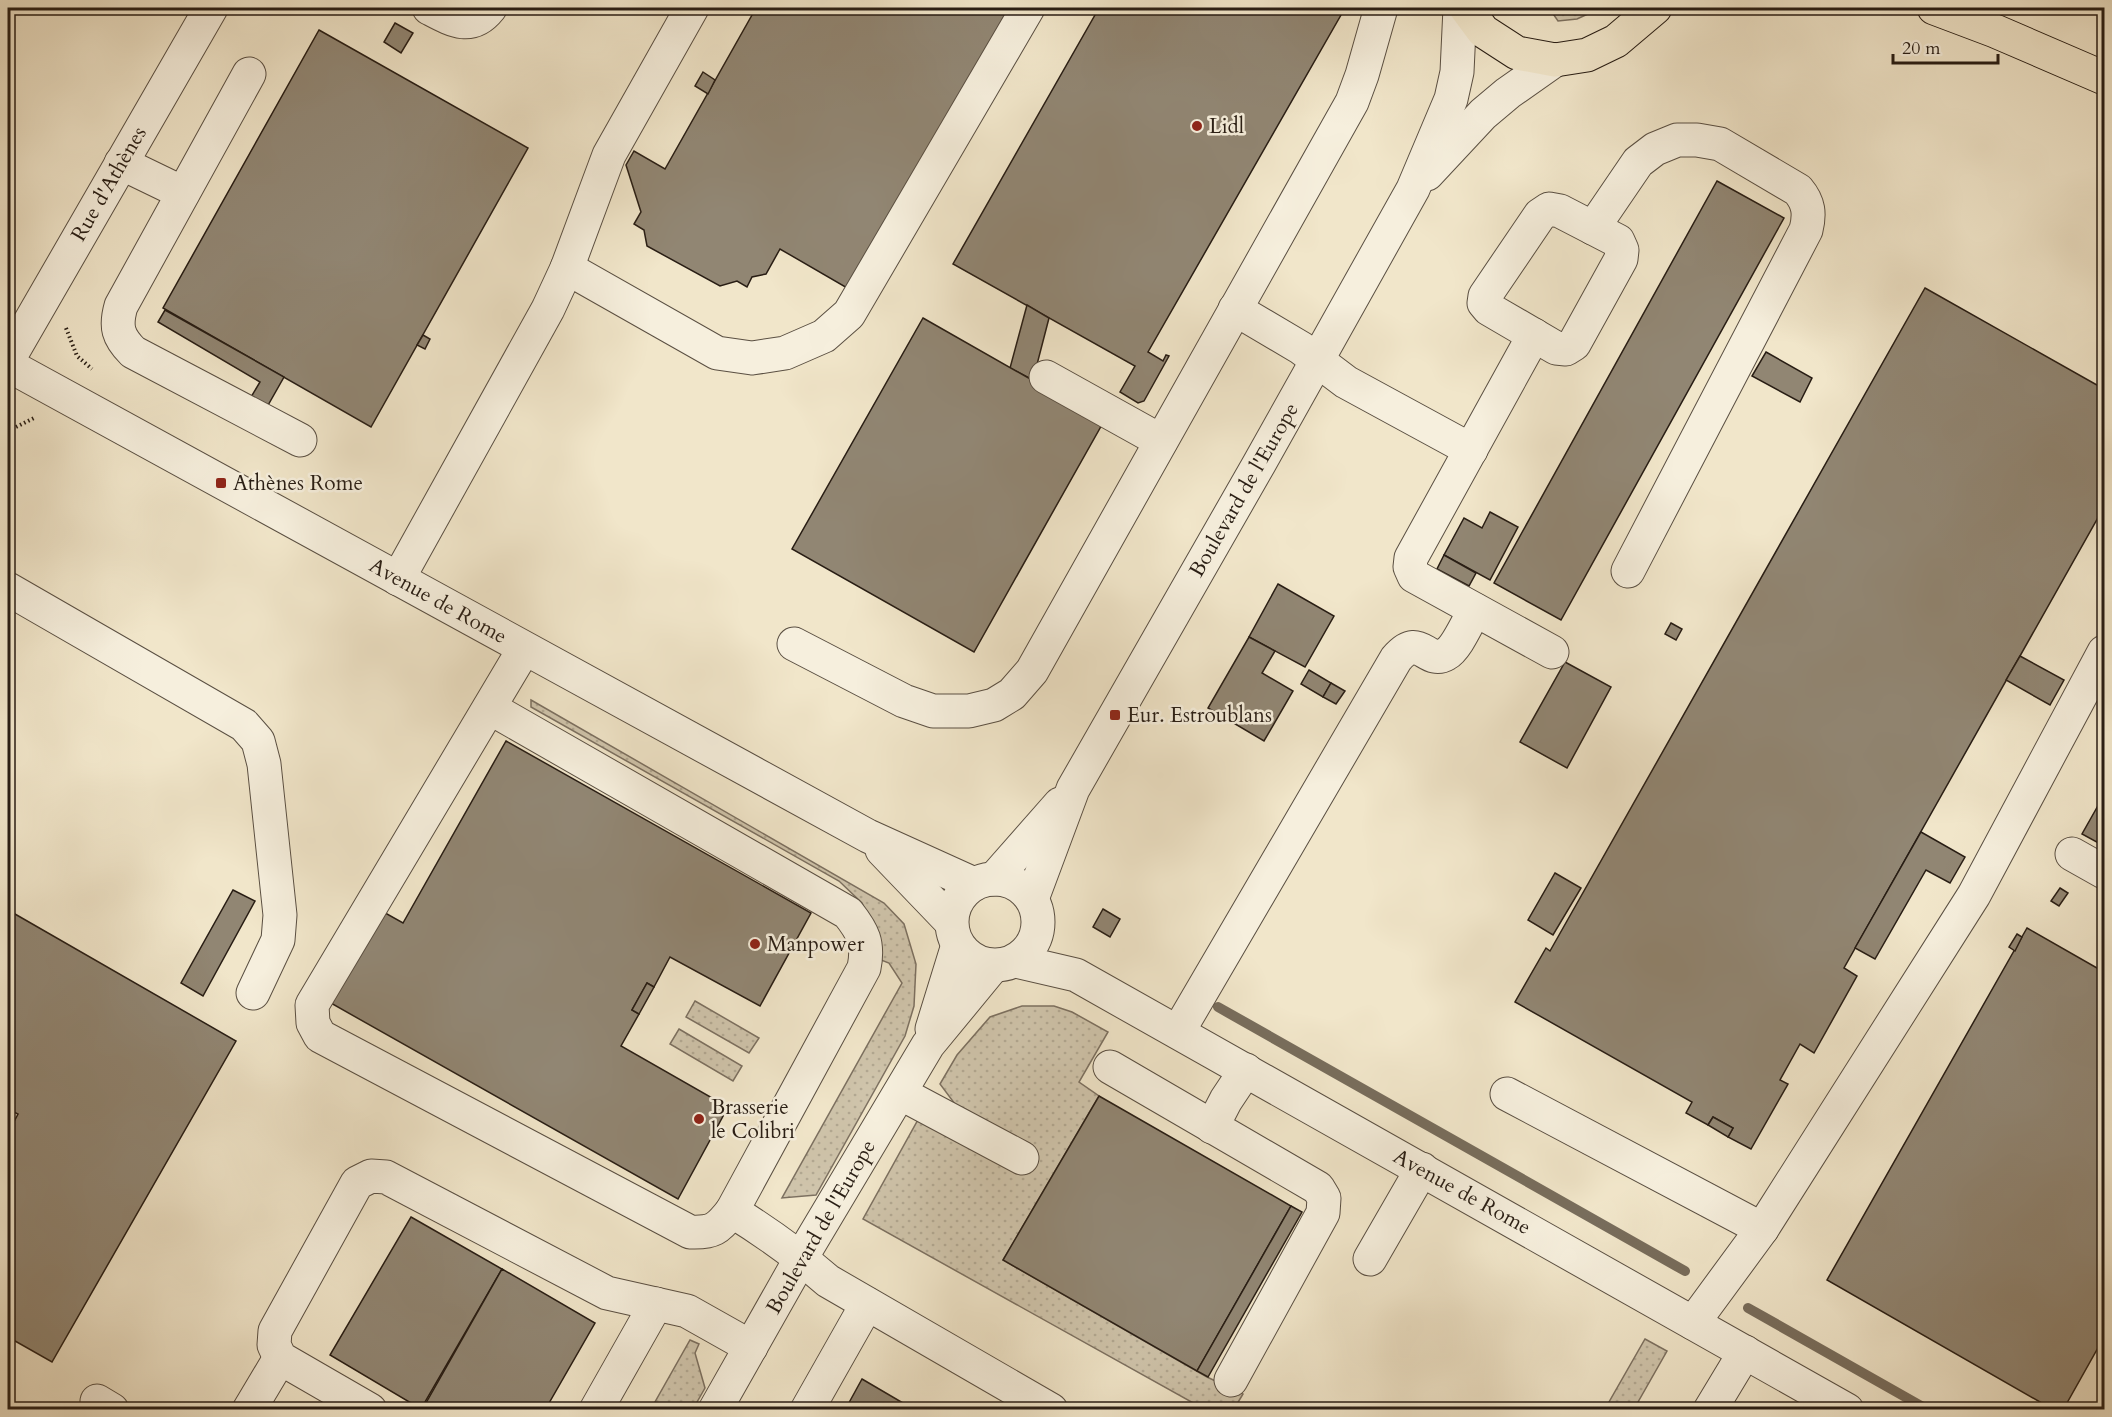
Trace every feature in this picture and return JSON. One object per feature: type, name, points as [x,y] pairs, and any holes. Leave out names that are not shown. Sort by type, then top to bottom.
[{"type":"main road","points":[[1466,8],[1483,32],[1516,52],[1555,60],[1587,56],[1616,41],[1646,11]]},
{"type":"main road","points":[[1934,8],[1995,31],[2104,78]]},
{"type":"street","name":"Rue d'Athènes","points":[[8,360],[211,8]]},
{"type":"street","points":[[429,8],[450,19],[466,23],[482,17],[490,8]]},
{"type":"street","points":[[398,579],[548,309],[567,268],[609,155],[692,8]]},
{"type":"street","points":[[567,268],[717,353],[752,358],[785,354],[824,336],[849,314],[1028,8]]},
{"type":"street","points":[[794,644],[904,701],[933,711],[969,711],[994,705],[1012,694],[1032,671],[1352,102],[1381,8]]},
{"type":"street","name":"Boulevard de l'Europe","points":[[1035,910],[1073,789],[1413,189],[1451,99],[1457,72],[1460,8]]},
{"type":"street","name":"Boulevard de l'Europe","points":[[1413,189],[1483,114],[1508,93],[1555,60]]},
{"type":"street","points":[[249,74],[120,306],[117,320],[121,340],[133,352],[300,440]]},
{"type":"street","points":[[1593,228],[1638,162],[1655,149],[1677,140],[1697,140],[1720,144],[1798,190],[1806,199],[1809,214],[1806,230],[1628,571]]},
{"type":"street","points":[[121,163],[183,193]]},
{"type":"street","points":[[1549,209],[1560,211],[1618,241],[1622,250],[1621,259],[1574,344],[1566,349],[1556,348],[1534,335],[1489,309],[1484,303],[1485,296],[1540,215],[1549,209]]},
{"type":"street","points":[[1235,309],[1292,343],[1346,382],[1471,450]]},
{"type":"street","points":[[1534,335],[1411,558],[1410,567],[1414,576],[1552,652]]},
{"type":"street","name":"Avenue de Rome","points":[[8,365],[868,836],[984,882]]},
{"type":"street","points":[[1046,377],[1161,441]]},
{"type":"street","points":[[8,589],[244,725],[258,741],[264,764],[280,915],[278,940],[253,993]]},
{"type":"street","points":[[1178,1032],[1396,659],[1404,649],[1414,647],[1436,657],[1445,656],[1452,650],[1475,610]]},
{"type":"street","points":[[490,708],[848,913],[860,927],[867,950],[864,968],[732,1211],[721,1226],[707,1233],[690,1232],[320,1036],[313,1023],[312,1005],[524,649]]},
{"type":"street","points":[[1693,1323],[1762,1229],[1974,895],[2104,652]]},
{"type":"street","name":"Boulevard de l'Europe","points":[[984,882],[1073,789]]},
{"type":"street","name":"Avenue de Rome","points":[[868,836],[955,933]]},
{"type":"street","points":[[2072,854],[2104,872]]},
{"type":"street","points":[[1009,881],[1022,888],[1035,910],[1037,934],[1033,945],[1025,954],[1004,963],[979,962],[967,955],[955,933],[957,900],[965,891],[984,882],[1009,881]]},
{"type":"street","name":"Avenue de Rome","points":[[1035,910],[1076,975]]},
{"type":"street","name":"Boulevard de l'Europe","points":[[928,1045],[955,933]]},
{"type":"street","name":"Boulevard de l'Europe","points":[[715,1410],[801,1258],[928,1045],[1004,963]]},
{"type":"street","name":"Avenue de Rome","points":[[1004,963],[1076,975],[1847,1410]]},
{"type":"street","points":[[1110,1067],[1318,1188],[1324,1198],[1323,1214],[1231,1380]]},
{"type":"street","points":[[1212,1127],[1226,1100],[1246,1070]]},
{"type":"street","points":[[900,1093],[1022,1158]]},
{"type":"street","points":[[1507,1094],[1762,1229]]},
{"type":"street","points":[[1370,1259],[1422,1169]]},
{"type":"street","points":[[370,1410],[280,1358],[274,1345],[275,1331],[357,1183],[371,1176],[386,1177],[607,1293],[687,1311],[752,1347]]},
{"type":"street","points":[[732,1211],[764,1230],[828,1281],[1051,1410]]},
{"type":"street","points":[[596,1410],[656,1304]]},
{"type":"street","points":[[807,1410],[867,1304]]},
{"type":"street","points":[[1710,1410],[1745,1352]]},
{"type":"street","points":[[249,1410],[280,1358]]},
{"type":"shaded area","points":[[1549,8],[1601,8],[1577,19],[1558,21]]},
{"type":"shaded area","points":[[531,700],[884,903],[904,924],[916,964],[914,1006],[905,1036],[816,1195],[782,1198],[902,983],[889,963],[881,960],[873,927],[862,903],[839,881],[531,707]]},
{"type":"shaded area","points":[[695,1001],[759,1038],[749,1053],[686,1017]]},
{"type":"shaded area","points":[[1022,1006],[1054,1006],[1072,1012],[1108,1032],[1079,1082],[1099,1096],[1003,1260],[1207,1377],[1243,1394],[1234,1409],[1204,1409],[863,1219],[919,1118],[958,1108],[940,1084],[957,1055],[990,1017]]},
{"type":"shaded area","points":[[679,1029],[742,1066],[733,1081],[670,1044]]},
{"type":"shaded area","points":[[1645,1339],[1667,1351],[1634,1409],[1605,1409]]},
{"type":"shaded area","points":[[690,1340],[699,1344],[695,1353],[705,1388],[693,1409],[651,1409]]},
{"type":"building","points":[[756,8],[1016,8],[854,292],[780,249],[766,274],[752,277],[747,287],[737,281],[720,286],[647,246],[644,230],[634,224],[641,212],[626,165],[634,151],[665,169]]},
{"type":"building","points":[[1099,8],[1345,8],[1148,352],[1163,361],[1166,355],[1169,356],[1144,401],[1138,403],[1120,392],[1135,366],[953,264]]},
{"type":"building","points":[[395,23],[413,33],[401,53],[384,42]]},
{"type":"building","points":[[319,30],[528,148],[371,427],[163,308]]},
{"type":"building","points":[[703,72],[715,80],[708,94],[695,86]]},
{"type":"building","points":[[1717,181],[1784,218],[1561,620],[1494,583]]},
{"type":"building","points":[[1925,288],[2104,389],[2104,507],[1844,968],[1857,976],[1814,1053],[1800,1044],[1780,1080],[1788,1084],[1751,1149],[1728,1137],[1733,1128],[1713,1117],[1708,1125],[1686,1113],[1692,1102],[1515,1002],[1546,948],[1550,951]]},
{"type":"building","points":[[1027,305],[1049,318],[1033,380],[1010,368]]},
{"type":"building","points":[[165,310],[284,377],[267,407],[251,397],[260,382],[158,322]]},
{"type":"building","points":[[923,318],[1104,421],[974,652],[792,549]]},
{"type":"building","points":[[423,335],[430,339],[425,349],[417,345]]},
{"type":"building","points":[[1766,352],[1812,378],[1800,402],[1752,376]]},
{"type":"building","points":[[1490,512],[1518,527],[1490,580],[1444,555],[1464,518],[1482,528]]},
{"type":"building","points":[[1444,555],[1476,573],[1469,586],[1437,569]]},
{"type":"building","points":[[1278,584],[1334,616],[1305,667],[1249,637]]},
{"type":"building","points":[[1671,623],[1682,629],[1676,640],[1665,634]]},
{"type":"building","points":[[1249,637],[1275,651],[1262,673],[1293,691],[1264,741],[1208,708]]},
{"type":"building","points":[[2020,656],[2064,680],[2050,705],[2006,680]]},
{"type":"building","points":[[1565,662],[1611,687],[1567,768],[1520,742]]},
{"type":"building","points":[[1309,670],[1331,683],[1323,697],[1301,684]]},
{"type":"building","points":[[1331,683],[1345,691],[1336,704],[1323,697]]},
{"type":"building","points":[[506,741],[811,913],[760,1006],[670,957],[654,987],[647,983],[632,1010],[639,1014],[621,1046],[728,1107],[678,1199],[329,1002],[380,910],[403,923]]},
{"type":"building","points":[[2104,795],[2104,846],[2082,834]]},
{"type":"building","points":[[1921,832],[1965,857],[1950,883],[1926,870],[1875,959],[1855,948]]},
{"type":"building","points":[[1555,873],[1581,888],[1553,935],[1528,920]]},
{"type":"building","points":[[2060,888],[2068,893],[2059,906],[2051,901]]},
{"type":"building","points":[[233,890],[255,901],[203,996],[181,983]]},
{"type":"building","points":[[1103,909],[1120,919],[1110,937],[1093,927]]},
{"type":"building","points":[[8,910],[236,1041],[52,1362],[8,1337],[8,1133],[18,1114],[8,1109]]},
{"type":"building","points":[[2027,928],[2104,972],[2104,1337],[2063,1410],[2054,1410],[1827,1280]]},
{"type":"building","points":[[2017,934],[2022,937],[2015,951],[2009,947]]},
{"type":"building","points":[[647,983],[654,987],[639,1014],[632,1010]]},
{"type":"building","points":[[1099,1096],[1291,1206],[1197,1371],[1003,1260]]},
{"type":"building","points":[[1713,1117],[1733,1128],[1728,1137],[1708,1125]]},
{"type":"building","points":[[1291,1206],[1302,1212],[1208,1377],[1197,1371]]},
{"type":"building","points":[[411,1217],[502,1269],[421,1409],[330,1355]]},
{"type":"building","points":[[502,1269],[595,1323],[545,1410],[422,1410]]},
{"type":"building","points":[[862,1379],[915,1410],[845,1410]]},
{"type":"waterway","points":[[1218,1007],[1685,1271]]},
{"type":"waterway","points":[[1748,1308],[1923,1407]]},
{"type":"place","name":"Lidl","points":[[1197,126]]},
{"type":"place","name":"Athènes Rome","points":[[221,483]]},
{"type":"place","name":"Eur. Estroublans","points":[[1115,715]]},
{"type":"place","name":"Manpower","points":[[755,944]]},
{"type":"place","name":"Brasserie le Colibri","points":[[699,1119]]}]
